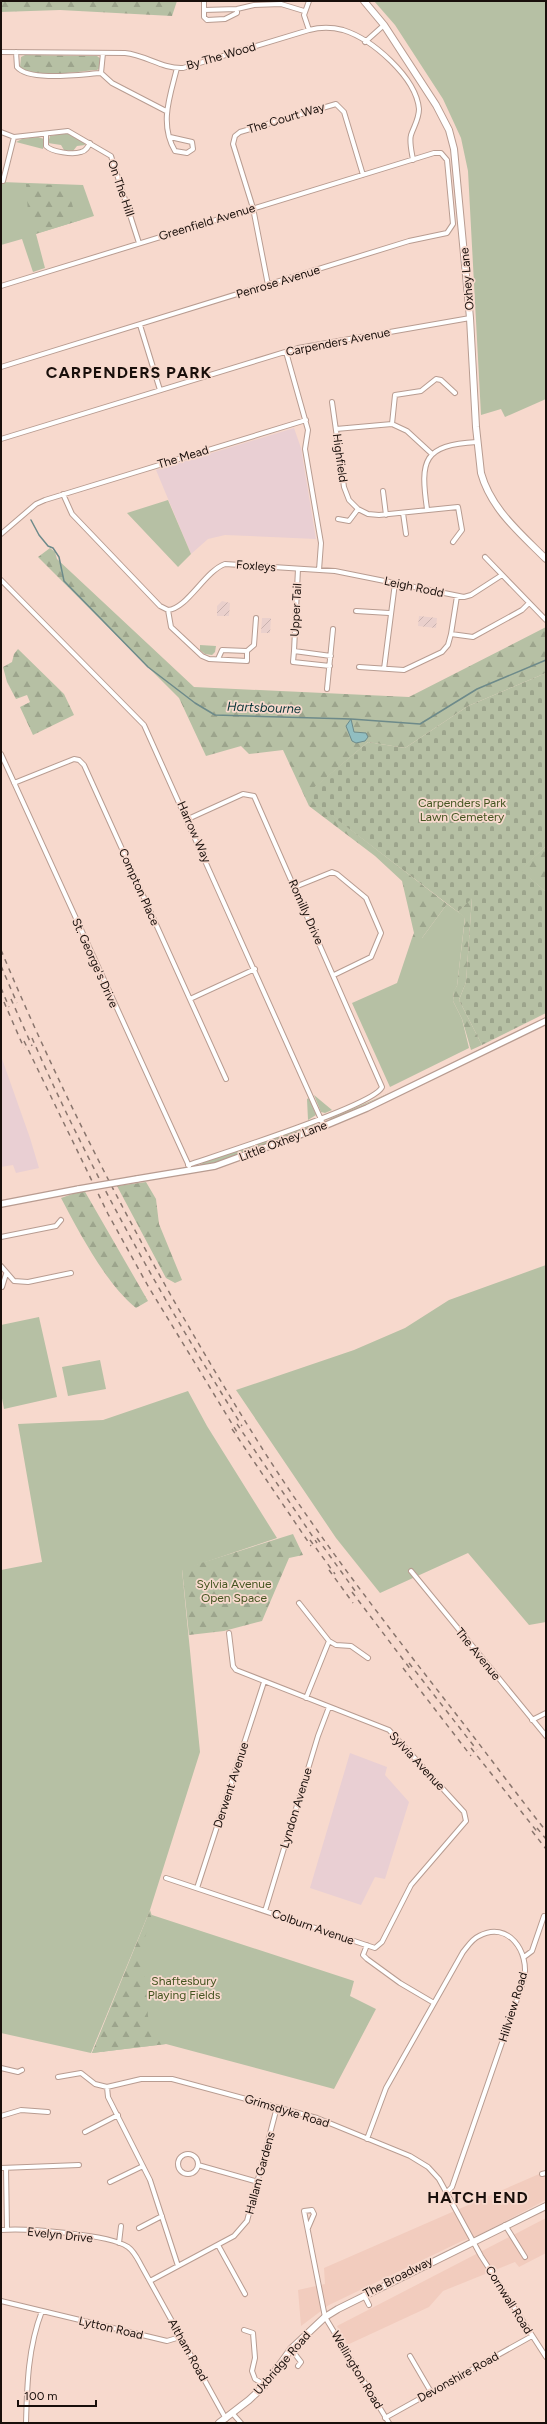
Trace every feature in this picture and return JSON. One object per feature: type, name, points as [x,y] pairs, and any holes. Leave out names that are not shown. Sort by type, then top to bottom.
[{"type":"main road","name":"Oxhey Lane","points":[[364,1],[384,25],[436,105],[449,130],[456,162],[470,318],[477,442],[481,473],[491,498],[500,512],[546,559]]},
{"type":"main road","name":"Little Oxhey Lane","points":[[1,1204],[137,1179],[190,1172],[215,1166],[324,1126],[367,1108],[546,1021]]},
{"type":"main road","points":[[474,2240],[546,2206]]},
{"type":"main road","name":"The Broadway","points":[[325,2317],[364,2295],[474,2240]]},
{"type":"main road","name":"Uxbridge Road","points":[[219,2423],[233,2414],[265,2385],[291,2350],[325,2317]]},
{"type":"street","points":[[204,1],[204,17],[207,20],[227,18],[237,13],[237,9]]},
{"type":"street","points":[[309,1],[304,11],[309,30]]},
{"type":"street","points":[[204,10],[237,9],[254,5],[281,4],[304,11]]},
{"type":"street","points":[[365,42],[384,25]]},
{"type":"street","name":"By The Wood","points":[[1,52],[103,53],[139,55],[163,65],[177,68],[188,67],[309,30],[325,28],[341,30],[365,42],[402,72],[417,102],[418,114],[410,138],[413,160]]},
{"type":"street","points":[[16,52],[17,67],[25,73],[47,76],[102,73]]},
{"type":"street","points":[[103,53],[102,73],[112,84],[166,111]]},
{"type":"street","points":[[170,138],[192,142],[193,150],[187,153],[176,152],[170,138],[165,124],[166,111],[177,68]]},
{"type":"street","name":"The Court Way","points":[[253,208],[233,144],[235,136],[240,132],[331,104],[338,105],[344,112],[363,175]]},
{"type":"street","name":"On The Hill","points":[[1,132],[14,137],[72,132],[113,158],[139,244]]},
{"type":"street","points":[[46,134],[46,146],[50,149],[80,153],[85,150],[90,143]]},
{"type":"street","points":[[3,181],[14,137]]},
{"type":"street","name":"Penrose Avenue","points":[[1,367],[408,241],[448,231],[453,224],[446,158],[437,152],[413,160]]},
{"type":"street","name":"Greenfield Avenue","points":[[1,286],[413,160]]},
{"type":"street","points":[[253,208],[268,285]]},
{"type":"street","name":"Carpenders Avenue","points":[[1,439],[286,352],[470,318]]},
{"type":"street","points":[[140,325],[160,390]]},
{"type":"street","points":[[286,352],[308,430],[306,454],[321,543],[319,570]]},
{"type":"street","points":[[392,424],[395,395],[421,391],[436,379],[441,380],[455,393]]},
{"type":"street","name":"Highfield","points":[[332,402],[344,487],[350,500],[358,510]]},
{"type":"street","name":"The Mead","points":[[1,534],[36,504],[63,494],[306,420]]},
{"type":"street","points":[[336,429],[392,424],[407,431],[432,454]]},
{"type":"street","points":[[427,509],[423,478],[426,464],[432,454],[451,444],[477,442]]},
{"type":"street","points":[[383,491],[386,515]]},
{"type":"street","points":[[63,494],[72,514],[160,606],[168,610],[168,620],[172,629],[202,656],[218,659],[247,661],[248,651],[254,645],[256,618]]},
{"type":"street","points":[[338,519],[349,521],[358,510],[368,514],[386,515],[453,506],[459,508],[462,530],[453,542]]},
{"type":"street","points":[[403,512],[406,534]]},
{"type":"street","points":[[485,557],[546,620]]},
{"type":"street","name":"Foxleys","points":[[168,610],[177,607],[222,566],[230,564],[319,570]]},
{"type":"street","name":"Upper Tail","points":[[298,569],[293,662],[330,666]]},
{"type":"street","name":"Leigh Rodd","points":[[319,570],[457,596],[471,595],[502,575]]},
{"type":"street","name":"Harrow Way","points":[[1,580],[140,718],[188,819],[324,1126]]},
{"type":"street","points":[[384,669],[389,614],[394,583]]},
{"type":"street","points":[[358,667],[404,670],[444,650],[451,634],[457,596]]},
{"type":"street","points":[[451,634],[473,637],[522,610],[529,603]]},
{"type":"street","points":[[356,611],[389,614]]},
{"type":"street","points":[[327,688],[333,629]]},
{"type":"street","points":[[218,659],[222,650],[248,651]]},
{"type":"street","name":"Upper Tail","points":[[294,651],[331,656]]},
{"type":"street","name":"St. George's Drive","points":[[1,754],[190,1172]]},
{"type":"street","name":"Compton Place","points":[[14,783],[71,760],[78,759],[83,763],[226,1079]]},
{"type":"street","name":"Romilly Drive","points":[[188,819],[243,794],[251,794],[256,799],[381,1080],[382,1087],[378,1093]]},
{"type":"street","points":[[295,887],[326,872],[334,872],[368,901],[381,931],[374,953],[368,959],[334,975]]},
{"type":"street","points":[[190,999],[255,970]]},
{"type":"street","name":"Little Oxhey Lane","points":[[188,1165],[321,1119],[378,1093]]},
{"type":"street","points":[[1,1237],[56,1226],[60,1220]]},
{"type":"street","points":[[1,1266],[6,1274],[14,1281],[28,1282],[71,1272]]},
{"type":"street","points":[[2,1287],[6,1274]]},
{"type":"street","name":"The Avenue","points":[[411,1571],[546,1736]]},
{"type":"street","points":[[299,1603],[329,1641],[336,1645],[351,1646],[368,1658]]},
{"type":"street","name":"Sylvia Avenue","points":[[229,1633],[233,1666],[236,1670],[389,1730],[466,1816],[464,1823],[411,1885],[379,1947],[367,1945]]},
{"type":"street","points":[[306,1698],[329,1641]]},
{"type":"street","name":"Derwent Avenue","points":[[197,1888],[264,1682]]},
{"type":"street","name":"Lyndon Avenue","points":[[265,1911],[318,1736],[329,1707]]},
{"type":"street","points":[[532,1720],[546,1713]]},
{"type":"street","name":"Colburn Avenue","points":[[166,1878],[367,1945],[363,1955],[367,1959],[400,1983],[434,2003]]},
{"type":"street","points":[[524,1957],[532,1951],[544,1916]]},
{"type":"street","name":"Hillview Road","points":[[367,2138],[386,2088],[464,1952],[479,1936],[493,1933],[503,1934],[514,1940],[524,1957],[526,1968],[524,1979],[452,2187],[447,2192]]},
{"type":"street","points":[[1,2068],[18,2072],[22,2070]]},
{"type":"street","points":[[58,2077],[81,2072],[94,2084],[107,2087],[108,2097],[150,2180],[178,2266]]},
{"type":"street","name":"Grimsdyke Road","points":[[107,2087],[141,2079],[172,2079],[317,2118],[367,2138],[410,2156],[428,2168],[439,2179],[474,2240]]},
{"type":"street","name":"Hallam Gardens","points":[[150,2281],[234,2236],[247,2221],[277,2106]]},
{"type":"street","points":[[1,2116],[21,2110],[48,2112]]},
{"type":"street","points":[[85,2132],[118,2115]]},
{"type":"street","points":[[188,2155],[195,2157],[198,2165],[195,2171],[188,2174],[181,2171],[178,2164],[181,2157],[188,2155]]},
{"type":"street","points":[[7,2229],[3,2168],[79,2165]]},
{"type":"street","points":[[198,2165],[258,2182]]},
{"type":"street","points":[[110,2182],[143,2166]]},
{"type":"street","points":[[139,2228],[162,2216]]},
{"type":"street","points":[[506,2225],[524,2256]]},
{"type":"street","points":[[119,2243],[121,2226]]},
{"type":"street","name":"Wellington Road","points":[[308,2228],[325,2317],[389,2423]]},
{"type":"street","name":"Evelyn Drive","points":[[1,2230],[7,2229],[48,2232],[119,2243],[135,2254],[150,2281]]},
{"type":"street","name":"Cornwall Road","points":[[474,2240],[546,2358]]},
{"type":"street","points":[[218,2245],[245,2294]]},
{"type":"street","name":"Altham Road","points":[[150,2281],[226,2419]]},
{"type":"street","points":[[364,2295],[369,2305]]},
{"type":"street","name":"Lytton Road","points":[[1,2301],[167,2341],[180,2337]]},
{"type":"street","points":[[26,2423],[27,2392],[32,2344],[42,2311]]},
{"type":"street","points":[[244,2330],[253,2333],[255,2358],[252,2371],[255,2379],[265,2385]]},
{"type":"street","name":"Devonshire Road","points":[[385,2418],[532,2336]]},
{"type":"street","points":[[291,2350],[301,2362],[298,2366]]},
{"type":"street","points":[[410,2356],[431,2392]]},
{"type":"street","points":[[233,2414],[242,2423]]},
{"type":"shaded area","points":[[294,428],[301,448],[316,539],[225,535],[208,539],[191,554],[156,470]]},
{"type":"shaded area","points":[[222,601],[230,603],[229,616],[217,616],[217,606]]},
{"type":"shaded area","points":[[419,616],[437,618],[436,628],[418,626]]},
{"type":"shaded area","points":[[262,618],[271,618],[270,633],[261,633]]},
{"type":"shaded area","points":[[1,1056],[39,1168],[16,1173],[13,1165],[1,1167]]},
{"type":"shaded area","points":[[350,1753],[387,1767],[385,1775],[409,1802],[385,1879],[375,1877],[361,1905],[310,1888]]},
{"type":"shaded area","points":[[546,2171],[546,2200],[477,2236],[462,2241],[329,2305],[301,2326],[298,2290],[325,2284],[324,2268]]},
{"type":"shaded area","points":[[546,2218],[546,2253],[519,2267],[515,2262],[443,2291],[429,2307],[347,2345],[337,2326]]},
{"type":"green space","points":[[1,1],[177,1],[172,16],[60,10],[1,12]]},
{"type":"green space","points":[[374,1],[546,1],[546,399],[505,417],[501,409],[481,415],[468,171],[461,138],[443,99],[395,25]]},
{"type":"green space","points":[[25,55],[97,56],[101,59],[101,67],[97,70],[57,74],[35,73],[26,71],[20,67],[21,57]]},
{"type":"green space","points":[[67,133],[83,141],[85,145],[77,146],[73,151],[64,150],[61,145],[48,143],[50,136]]},
{"type":"green space","points":[[38,137],[44,139],[43,149],[16,142],[22,139]]},
{"type":"green space","points":[[1,182],[83,185],[94,216],[36,234],[45,268],[33,272],[22,239],[1,245]]},
{"type":"green space","points":[[26,184],[57,185],[71,200],[74,211],[81,220],[35,234],[28,213]]},
{"type":"green space","points":[[168,500],[191,554],[178,567],[127,513]]},
{"type":"green space","points":[[50,548],[55,552],[57,559],[194,687],[409,697],[546,627],[546,673],[468,706],[405,748],[368,742],[306,795],[447,904],[422,938],[412,938],[414,933],[402,881],[375,856],[309,806],[283,750],[249,754],[241,746],[206,756],[179,698],[38,557]]},
{"type":"green space","points":[[200,645],[216,646],[215,652],[212,655],[205,654],[200,650]]},
{"type":"green space","points":[[18,649],[64,694],[74,715],[33,735],[20,707],[30,702],[27,695],[16,699],[7,682],[3,667],[12,662],[14,654]]},
{"type":"green space","name":"Carpenders Park Lawn Cemetery","points":[[546,673],[546,846],[521,870],[546,892],[546,1013],[482,1045],[459,1000],[466,982],[472,898],[458,912],[305,795],[368,742],[405,748],[468,706]]},
{"type":"green space","points":[[546,846],[546,892],[520,870]]},
{"type":"green space","points":[[472,897],[466,982],[459,1000],[482,1045],[471,1050],[462,1019],[453,1001],[454,990],[457,986],[465,918],[458,912]]},
{"type":"green space","points":[[447,904],[465,917],[457,986],[454,991],[453,1001],[462,1019],[469,1048],[390,1087],[352,1003],[397,983],[412,938],[422,938]]},
{"type":"green space","points":[[401,1088],[333,1119],[329,1119]]},
{"type":"green space","points":[[314,1095],[332,1110],[325,1113],[321,1112]]},
{"type":"green space","points":[[309,1098],[316,1115],[308,1120],[307,1099]]},
{"type":"green space","points":[[316,1123],[316,1126],[200,1168],[197,1167],[204,1162]]},
{"type":"green space","points":[[146,1182],[156,1199],[159,1224],[182,1280],[175,1283],[166,1278],[117,1186]]},
{"type":"green space","points":[[84,1190],[148,1301],[136,1308],[125,1298],[104,1272],[61,1198]]},
{"type":"green space","points":[[546,1265],[546,1622],[529,1625],[468,1553],[380,1593],[336,1538],[236,1390],[354,1350],[405,1328],[449,1300]]},
{"type":"green space","points":[[39,1317],[57,1397],[4,1409],[1,1393],[1,1325]]},
{"type":"green space","points":[[100,1360],[106,1389],[68,1396],[62,1367]]},
{"type":"green space","points":[[188,1391],[207,1426],[277,1538],[182,1570],[200,1752],[150,1910],[91,2053],[1,2033],[1,1570],[42,1562],[18,1424],[103,1420]]},
{"type":"green space","name":"Sylvia Avenue Open Space","points":[[293,1534],[303,1555],[289,1558],[262,1621],[224,1631],[189,1635],[182,1569]]},
{"type":"green space","points":[[150,1910],[152,1916],[142,1946],[149,2027],[166,2044],[92,2053]]},
{"type":"green space","name":"Shaftesbury Playing Fields","points":[[152,1915],[354,1981],[350,1996],[376,2009],[334,2089],[166,2044],[92,2053]]},
{"type":"water","points":[[351,719],[354,732],[366,733],[368,737],[365,741],[356,743],[352,741],[346,726]]},
{"type":"waterway","name":"Hartsbourne","points":[[31,520],[39,535],[48,546],[53,548],[59,557],[64,581],[148,667],[195,703],[215,715],[351,719],[420,724],[477,689],[546,660]]},
{"type":"railway","points":[[1,950],[58,1078],[120,1203],[188,1325],[260,1445],[283,1481],[358,1587],[546,1831]]},
{"type":"railway","points":[[1,966],[17,1003]]},
{"type":"railway","points":[[1,988],[9,1007]]},
{"type":"railway","points":[[11,999],[32,1046]]},
{"type":"railway","points":[[4,1002],[24,1048]]},
{"type":"railway","points":[[32,1038],[79,1138],[130,1236],[185,1332],[242,1426]]},
{"type":"railway","points":[[24,1041],[108,1214],[148,1286],[237,1432]]},
{"type":"railway","points":[[237,1424],[317,1543]]},
{"type":"railway","points":[[232,1429],[311,1546]]},
{"type":"railway","points":[[317,1538],[358,1595]]},
{"type":"railway","points":[[310,1540],[335,1574]]},
{"type":"railway","points":[[329,1570],[353,1603]]},
{"type":"railway","points":[[352,1592],[411,1670]]},
{"type":"railway","points":[[409,1663],[477,1750]]},
{"type":"railway","points":[[403,1668],[471,1756]]},
{"type":"railway","points":[[471,1748],[539,1834]]},
{"type":"railway","points":[[537,1828],[546,1839]]},
{"type":"railway","points":[[532,1831],[546,1849]]},
{"type":"district","name":"CARPENDERS PARK","points":[[129,372]]},
{"type":"district","name":"HATCH END","points":[[478,2197]]}]
